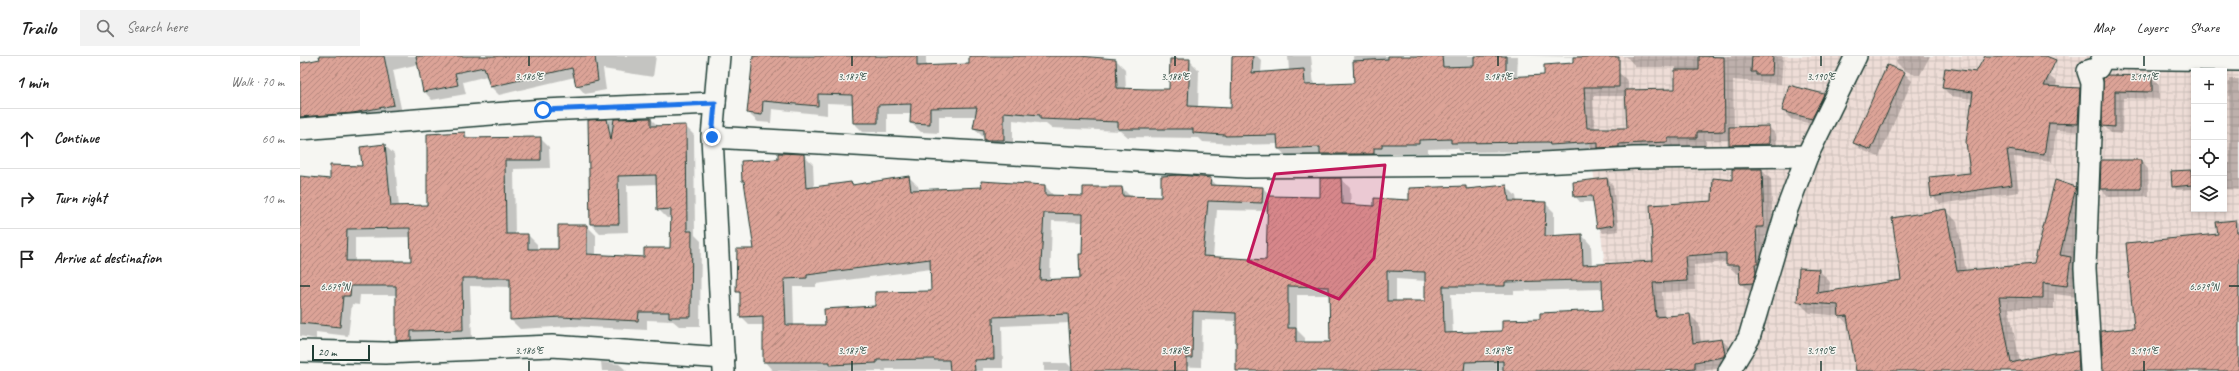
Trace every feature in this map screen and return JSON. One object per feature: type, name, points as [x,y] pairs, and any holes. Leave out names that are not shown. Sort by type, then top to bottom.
[{"type":"street","points":[[300,351],[385,353],[552,346],[724,365],[712,137],[719,56]]},
{"type":"street","points":[[1729,371],[1749,338],[1787,209],[1807,156],[1856,56]]},
{"type":"street","points":[[2091,371],[2085,268],[2092,83],[2088,71],[2098,68],[2103,58],[2239,60]]},
{"type":"street","points":[[300,129],[543,110],[715,103]]},
{"type":"street","points":[[712,137],[1246,167],[1505,165],[1634,158],[1807,156]]},
{"type":"highlighted area","points":[[1385,165],[1374,258],[1339,299],[1248,261],[1275,174]]},
{"type":"shaded area","points":[[1579,56],[2239,56],[2239,371],[1618,371]]},
{"type":"building","points":[[319,56],[384,56],[394,105],[353,113],[300,117],[300,63],[320,59]]},
{"type":"building","points":[[416,56],[595,56],[598,81],[576,86],[572,68],[490,87],[484,67],[455,73],[458,85],[423,92]]},
{"type":"building","points":[[753,56],[917,56],[917,66],[969,64],[969,56],[1079,56],[1116,59],[1117,88],[1149,89],[1169,89],[1170,59],[1190,59],[1188,106],[1231,108],[1232,56],[1253,56],[1252,73],[1304,69],[1305,85],[1354,83],[1353,61],[1388,59],[1388,56],[1442,56],[1443,67],[1474,66],[1474,56],[1506,56],[1506,77],[1544,75],[1544,65],[1573,63],[1573,57],[1619,57],[1619,87],[1584,87],[1587,128],[1627,128],[1625,90],[1675,89],[1675,70],[1699,70],[1699,56],[1724,57],[1725,131],[1697,132],[1697,138],[1668,138],[1668,142],[1619,144],[1619,147],[1598,148],[1598,142],[1550,145],[1549,142],[1451,143],[1451,139],[1419,140],[1419,144],[1382,144],[1382,148],[1374,148],[1374,154],[1320,154],[1320,147],[1278,149],[1277,135],[1225,136],[1193,133],[1193,129],[1118,129],[1118,122],[1040,119],[1040,115],[1004,112],[1004,140],[984,140],[984,130],[973,128],[977,107],[930,108],[930,124],[910,123],[911,104],[878,105],[878,123],[853,123],[852,95],[818,94],[818,106],[763,101],[762,115],[747,113]]},
{"type":"building","points":[[1752,56],[1773,56],[1772,75],[1756,75],[1756,72],[1751,72]]},
{"type":"building","points":[[1985,56],[2046,56],[2056,60],[2044,86],[2080,88],[2078,124],[2049,123],[2044,155],[2007,150],[2012,185],[1931,197],[1929,177],[1970,173],[1966,142],[1973,92],[1942,88],[1945,68],[1976,72]]},
{"type":"building","points":[[1887,65],[1905,72],[1871,150],[1853,143]]},
{"type":"building","points":[[2107,75],[2152,76],[2152,92],[2115,91],[2115,127],[2102,126],[2103,79]]},
{"type":"building","points":[[1789,85],[1824,94],[1812,119],[1782,111]]},
{"type":"building","points":[[651,118],[651,126],[686,125],[687,231],[692,231],[691,317],[669,317],[669,312],[639,312],[638,321],[561,317],[510,320],[510,278],[462,278],[463,330],[411,331],[411,340],[396,341],[396,286],[351,286],[350,296],[343,296],[340,327],[300,323],[300,176],[330,179],[330,165],[362,166],[360,147],[385,144],[391,206],[427,205],[427,134],[465,132],[465,138],[541,137],[541,160],[505,160],[506,234],[528,234],[528,249],[558,249],[558,225],[587,225],[587,254],[644,257],[644,248],[670,248],[671,209],[657,210],[656,175],[618,176],[619,224],[590,224],[588,120],[607,119],[611,140],[614,119]],"holes":[[[410,228],[411,261],[346,261],[347,229]]]},
{"type":"building","points":[[1769,126],[1769,144],[1729,145],[1729,127]]},
{"type":"building","points":[[778,153],[804,154],[806,188],[851,182],[852,185],[909,176],[911,190],[982,187],[981,181],[1045,185],[1045,195],[1083,196],[1083,187],[1122,187],[1123,196],[1161,197],[1161,176],[1180,175],[1211,178],[1210,185],[1263,187],[1262,203],[1208,201],[1203,256],[1266,260],[1268,196],[1320,197],[1320,178],[1341,178],[1342,204],[1374,206],[1374,198],[1409,200],[1409,188],[1466,186],[1466,189],[1507,185],[1509,201],[1546,202],[1545,236],[1582,234],[1583,265],[1653,261],[1650,205],[1712,201],[1713,178],[1732,180],[1732,169],[1762,169],[1764,227],[1756,227],[1758,264],[1755,264],[1756,273],[1753,283],[1740,284],[1739,265],[1726,265],[1726,253],[1685,256],[1687,281],[1653,283],[1656,317],[1690,314],[1693,343],[1722,339],[1725,354],[1723,357],[1695,362],[1695,368],[1664,371],[1503,371],[1503,361],[1465,362],[1464,371],[1236,371],[1236,313],[1193,311],[1192,358],[1187,358],[1187,371],[1072,371],[1068,314],[993,317],[994,359],[974,360],[975,371],[950,371],[949,360],[934,359],[877,360],[877,363],[830,365],[830,362],[763,362],[763,316],[740,317],[740,292],[736,292],[737,249],[754,249],[744,181],[742,181],[741,161],[778,159]],"holes":[[[1044,213],[1083,214],[1082,254],[1079,254],[1080,278],[1040,280]],[[930,259],[931,291],[875,292],[875,306],[824,309],[825,325],[786,325],[784,279],[807,278],[807,275]],[[1387,271],[1425,272],[1425,301],[1387,301]],[[1602,280],[1603,310],[1540,313],[1540,319],[1502,320],[1502,331],[1444,333],[1443,286],[1505,286],[1505,282]],[[1288,286],[1329,287],[1330,342],[1296,342],[1296,328],[1288,328]]]},
{"type":"building","points":[[2101,160],[2141,160],[2141,189],[2100,189]]},
{"type":"building","points":[[2191,170],[2191,185],[2172,187],[2171,171]]},
{"type":"building","points":[[1607,178],[1614,225],[1597,228],[1592,196],[1574,197],[1573,182]]},
{"type":"building","points":[[2055,180],[2076,187],[2060,255],[2071,257],[2067,286],[2043,283],[2043,298],[1999,297],[2011,363],[2053,353],[2078,351],[2079,371],[1856,371],[1847,316],[1839,317],[1838,305],[1797,302],[1799,268],[1819,269],[1817,293],[1901,280],[1892,218],[1946,209],[1957,271],[2034,264]]},
{"type":"building","points":[[2236,220],[2237,232],[2239,232],[2239,371],[2103,371],[2101,331],[2134,328],[2126,243],[2218,234],[2216,222]]},
{"type":"route","points":[[543,110],[715,103],[712,137]]}]
